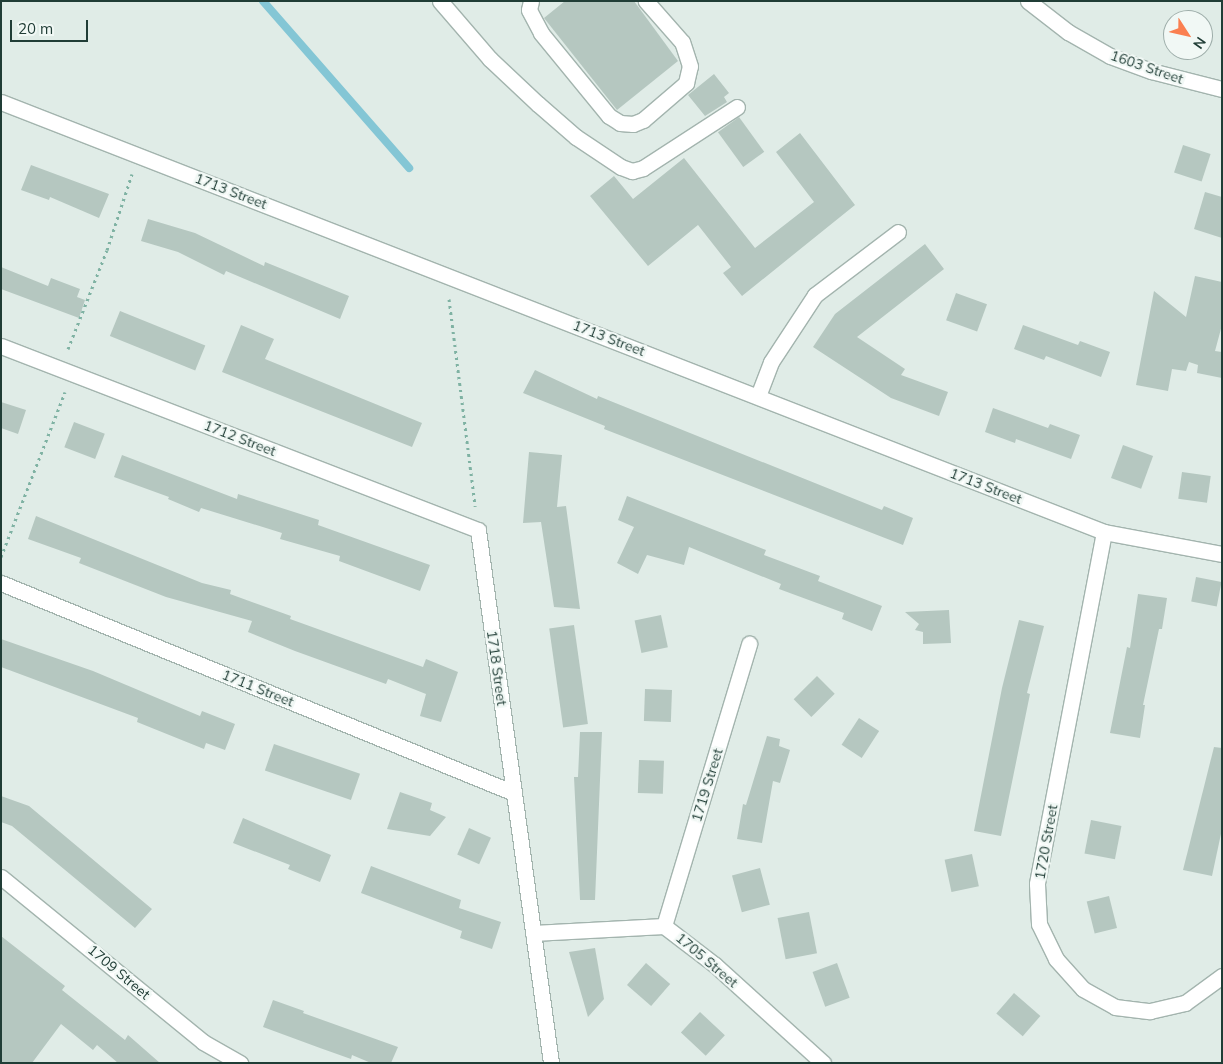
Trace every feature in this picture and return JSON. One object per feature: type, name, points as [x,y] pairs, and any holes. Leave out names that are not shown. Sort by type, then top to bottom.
[{"type":"street","points":[[440,1],[490,59],[538,104],[576,137],[621,168],[632,170],[643,168],[737,106]]},
{"type":"street","points":[[531,1],[529,10],[541,33],[609,116],[620,123],[633,124],[643,120],[686,83],[690,66],[682,42],[646,1]]},
{"type":"street","name":"1603 Street","points":[[1028,1],[1068,32],[1110,56],[1151,71],[1222,89]]},
{"type":"street","name":"1713 Street","points":[[1,102],[1104,532],[1222,554]]},
{"type":"street","points":[[758,396],[771,362],[815,295],[898,232]]},
{"type":"street","name":"1712 Street","points":[[1,346],[478,530]]},
{"type":"street","name":"1718 Street","points":[[478,530],[552,1063]]},
{"type":"street","name":"1720 Street","points":[[1104,532],[1037,884],[1039,924],[1056,959],[1083,989],[1115,1007],[1150,1011],[1184,1003],[1222,976]]},
{"type":"street","name":"1711 Street","points":[[1,582],[514,794]]},
{"type":"street","name":"1719 Street","points":[[664,926],[749,644]]},
{"type":"street","name":"1709 Street","points":[[1,877],[203,1042],[240,1063]]},
{"type":"street","name":"1705 Street","points":[[533,934],[664,926],[715,965],[823,1063]]},
{"type":"path","points":[[1,557],[67,371],[138,155]]},
{"type":"path","points":[[446,274],[478,530]]},
{"type":"building","points":[[565,1],[634,1],[678,61],[617,110],[544,18]]},
{"type":"building","points":[[714,74],[729,93],[724,97],[727,102],[705,116],[688,95]]},
{"type":"building","points":[[739,117],[764,152],[743,167],[718,132]]},
{"type":"building","points":[[800,133],[855,205],[742,296],[723,273],[731,267],[698,225],[648,266],[590,196],[614,176],[633,199],[684,158],[755,248],[814,202],[776,152]]},
{"type":"building","points":[[1183,145],[1211,154],[1202,182],[1174,173]]},
{"type":"building","points":[[31,165],[109,194],[99,218],[50,197],[49,200],[21,190]]},
{"type":"building","points":[[1205,192],[1222,197],[1222,238],[1194,229]]},
{"type":"building","points":[[148,219],[195,233],[264,266],[265,262],[349,296],[340,319],[226,271],[224,275],[178,252],[141,241]]},
{"type":"building","points":[[925,244],[944,269],[857,337],[905,369],[901,375],[948,392],[939,416],[891,398],[813,347],[835,314]]},
{"type":"building","points":[[1,267],[48,286],[51,278],[80,289],[77,297],[85,300],[79,318],[1,289]]},
{"type":"building","points":[[1195,276],[1222,282],[1222,325],[1215,351],[1222,352],[1222,378],[1197,373],[1198,365],[1189,362],[1186,371],[1172,369],[1168,391],[1136,385],[1154,291],[1186,317]]},
{"type":"building","points":[[956,293],[987,304],[977,332],[946,320]]},
{"type":"building","points":[[120,311],[205,345],[195,370],[110,336]]},
{"type":"building","points":[[241,325],[274,339],[265,359],[422,423],[412,447],[222,372]]},
{"type":"building","points":[[1023,325],[1078,345],[1080,341],[1110,352],[1101,377],[1046,356],[1044,360],[1014,349]]},
{"type":"building","points":[[535,370],[597,399],[598,396],[882,510],[884,506],[913,518],[903,545],[604,429],[605,426],[523,393]]},
{"type":"building","points":[[1,402],[26,410],[18,434],[1,428]]},
{"type":"building","points":[[993,408],[1048,428],[1050,424],[1080,435],[1071,459],[1016,439],[1015,443],[985,432]]},
{"type":"building","points":[[74,422],[105,434],[95,459],[64,447]]},
{"type":"building","points":[[1123,445],[1153,456],[1141,489],[1111,478]]},
{"type":"building","points":[[529,452],[562,455],[557,507],[566,506],[580,609],[554,607],[541,522],[523,523]]},
{"type":"building","points":[[122,455],[237,499],[238,494],[319,520],[318,525],[430,565],[420,591],[339,561],[340,556],[280,539],[282,533],[201,508],[199,512],[168,499],[169,497],[114,477]]},
{"type":"building","points":[[1182,472],[1211,476],[1207,503],[1178,499]]},
{"type":"building","points":[[627,496],[766,550],[764,555],[820,576],[818,581],[882,606],[872,631],[842,619],[844,613],[779,589],[781,584],[689,547],[684,565],[647,555],[638,574],[617,563],[634,527],[618,520]]},
{"type":"building","points":[[36,516],[202,583],[231,590],[230,594],[291,616],[290,619],[423,667],[426,659],[458,672],[441,722],[420,716],[426,694],[388,679],[386,684],[295,651],[248,632],[252,621],[166,597],[79,563],[81,558],[28,539]]},
{"type":"building","points":[[1196,577],[1222,582],[1217,607],[1191,602]]},
{"type":"building","points":[[1138,594],[1167,598],[1162,629],[1159,629],[1143,705],[1145,705],[1140,738],[1110,733],[1127,647],[1130,648]]},
{"type":"building","points":[[949,610],[951,643],[923,644],[923,632],[915,630],[919,624],[905,612]]},
{"type":"building","points":[[661,615],[668,647],[641,653],[635,621]]},
{"type":"building","points":[[1019,620],[1044,626],[1027,693],[1030,694],[1001,836],[974,831],[1002,688]]},
{"type":"building","points":[[574,625],[588,724],[563,728],[549,628]]},
{"type":"building","points":[[1,639],[93,671],[200,716],[202,711],[235,724],[225,750],[206,743],[204,749],[137,722],[138,718],[1,667]]},
{"type":"building","points":[[817,676],[835,694],[811,717],[794,699]]},
{"type":"building","points":[[645,689],[672,690],[671,722],[644,721]]},
{"type":"building","points":[[859,718],[879,731],[862,758],[842,745]]},
{"type":"building","points":[[580,732],[602,732],[595,900],[580,900],[574,777],[578,777]]},
{"type":"building","points":[[767,736],[780,739],[779,746],[790,750],[780,783],[773,781],[762,843],[737,839],[743,804],[746,805]]},
{"type":"building","points":[[274,744],[360,774],[351,800],[265,770]]},
{"type":"building","points":[[1214,747],[1222,748],[1222,829],[1212,876],[1183,870]]},
{"type":"building","points":[[639,760],[664,761],[663,794],[638,793]]},
{"type":"building","points":[[400,792],[432,803],[430,810],[446,817],[430,836],[387,829]]},
{"type":"building","points":[[1,796],[29,806],[152,909],[135,928],[12,826],[1,822]]},
{"type":"building","points":[[243,818],[331,855],[320,882],[288,869],[290,865],[233,843]]},
{"type":"building","points":[[1091,820],[1121,826],[1115,859],[1085,853]]},
{"type":"building","points":[[469,828],[491,838],[479,864],[457,854]]},
{"type":"building","points":[[972,854],[979,886],[951,892],[945,860]]},
{"type":"building","points":[[371,866],[461,900],[459,908],[501,922],[492,949],[460,938],[462,931],[361,893]]},
{"type":"building","points":[[760,868],[770,905],[742,912],[732,876]]},
{"type":"building","points":[[1109,896],[1117,928],[1095,934],[1087,902]]},
{"type":"building","points":[[809,912],[817,953],[786,959],[778,918]]},
{"type":"building","points":[[1,936],[65,986],[62,990],[125,1040],[128,1035],[160,1063],[118,1063],[97,1045],[93,1050],[61,1024],[32,1063],[1,1063]]},
{"type":"building","points":[[595,948],[604,999],[588,1017],[569,952]]},
{"type":"building","points":[[646,963],[670,984],[651,1006],[627,985]]},
{"type":"building","points":[[837,963],[850,998],[825,1007],[813,972]]},
{"type":"building","points":[[1014,993],[1040,1016],[1023,1036],[996,1013]]},
{"type":"building","points":[[273,1000],[304,1011],[303,1013],[398,1047],[391,1063],[371,1063],[352,1055],[351,1059],[263,1027]]},
{"type":"building","points":[[700,1012],[725,1035],[706,1056],[681,1032]]},
{"type":"waterway","points":[[263,1],[409,168]]}]
